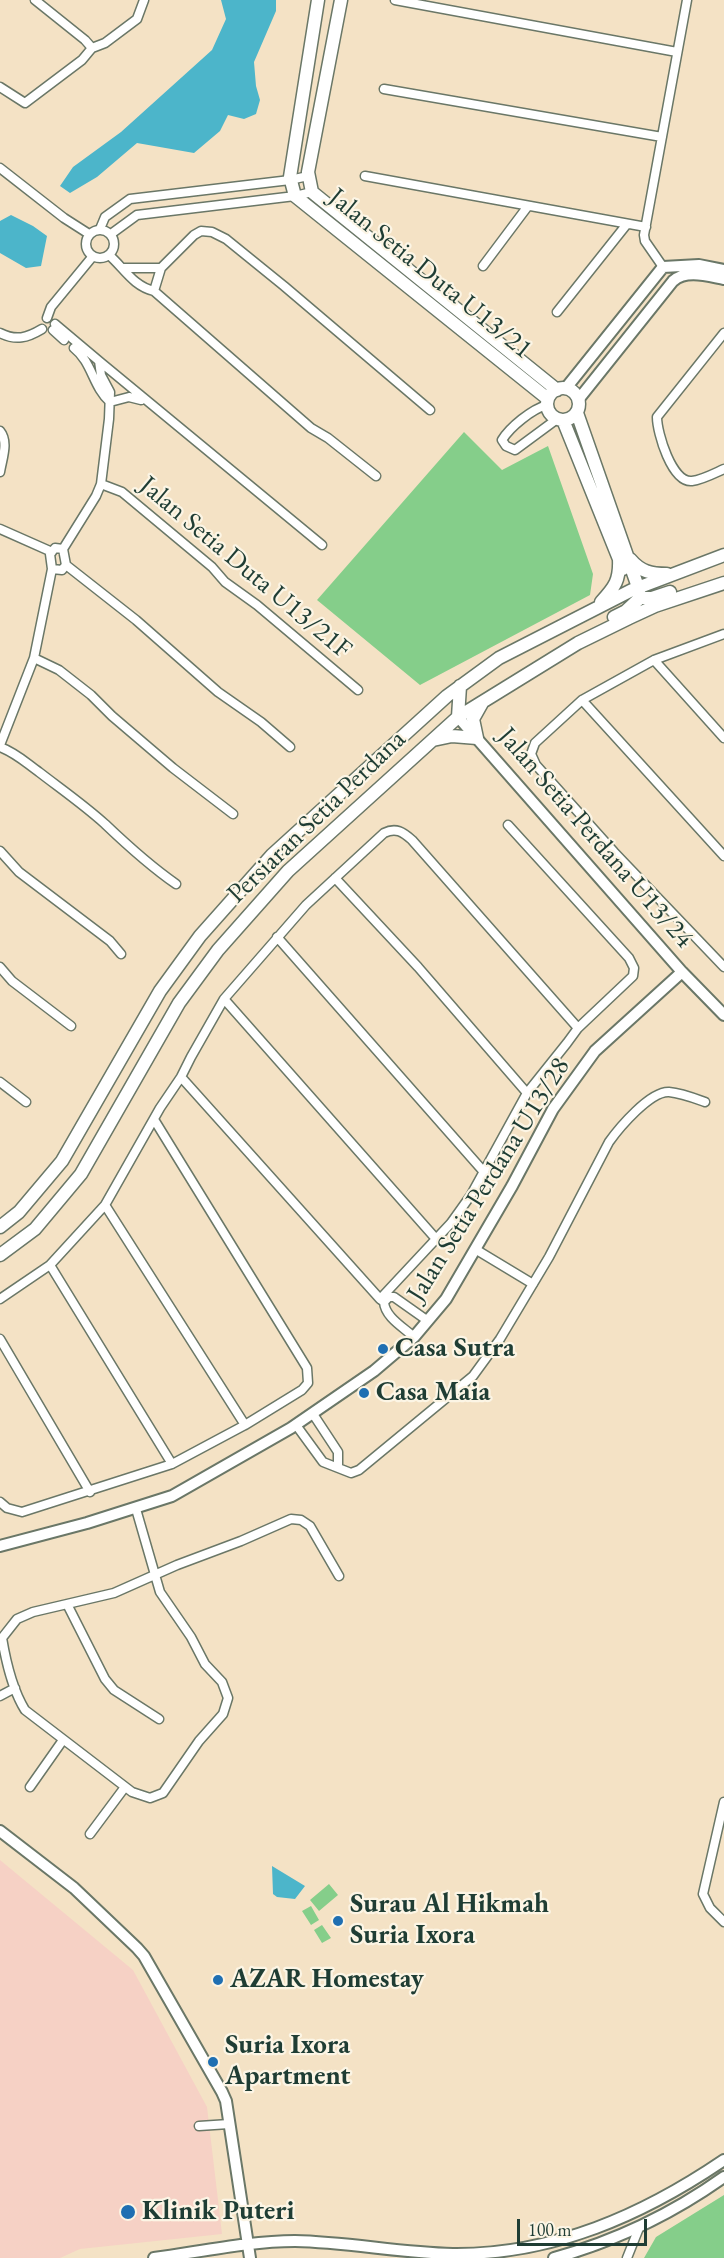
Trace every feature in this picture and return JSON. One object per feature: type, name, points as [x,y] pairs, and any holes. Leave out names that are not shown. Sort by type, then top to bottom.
[{"type":"main road","points":[[290,180],[318,0]]},
{"type":"main road","points":[[308,176],[341,0]]},
{"type":"main road","name":"Jalan Setia Duta U13/21","points":[[308,176],[312,192],[554,396]]},
{"type":"main road","name":"Jalan Setia Duta U13/21","points":[[290,180],[295,196],[554,396]]},
{"type":"main road","points":[[578,406],[568,419],[560,419],[550,413],[554,396],[574,392],[623,557],[620,575],[615,585],[595,608]]},
{"type":"main road","points":[[560,419],[637,592],[652,598],[704,582],[724,582]]},
{"type":"main road","name":"Persiaran Setia Perdana","points":[[0,1227],[19,1212],[62,1161],[160,991],[200,936],[272,855],[430,711],[499,658],[595,608],[724,555]]},
{"type":"main road","points":[[623,557],[638,568],[652,574],[674,574]]},
{"type":"main road","name":"Persiaran Setia Perdana","points":[[0,1255],[35,1229],[81,1174],[179,1003],[218,950],[288,871],[458,717],[555,657],[647,610],[724,582]]},
{"type":"main road","points":[[555,657],[585,633],[626,611],[637,592]]},
{"type":"main road","points":[[430,711],[458,717],[460,686]]},
{"type":"main road","points":[[432,740],[452,736],[477,738],[473,719],[485,700]]},
{"type":"street","points":[[35,0],[92,48]]},
{"type":"street","points":[[0,87],[25,103],[82,60],[92,48],[105,43],[137,19],[144,0]]},
{"type":"street","points":[[395,0],[677,52]]},
{"type":"street","points":[[687,0],[645,241],[667,266],[679,275],[724,279]]},
{"type":"street","points":[[384,89],[662,137]]},
{"type":"street","points":[[0,168],[64,218],[89,234]]},
{"type":"street","points":[[110,255],[102,258],[93,256],[85,246],[89,234],[100,229],[105,217],[130,199],[308,176]]},
{"type":"street","points":[[365,176],[646,227]]},
{"type":"street","points":[[111,234],[137,215],[312,192]]},
{"type":"street","points":[[483,266],[528,206]]},
{"type":"street","points":[[557,312],[627,224]]},
{"type":"street","points":[[100,229],[111,234],[114,243],[110,255]]},
{"type":"street","points":[[154,291],[161,268],[194,235],[201,231],[212,232],[226,239],[430,410]]},
{"type":"street","points":[[110,255],[136,283],[154,291],[311,428],[328,438],[376,476]]},
{"type":"street","points":[[42,329],[42,322],[47,318],[51,308],[93,256]]},
{"type":"street","points":[[560,419],[515,450],[506,446],[502,440],[506,434],[554,396],[653,278],[667,266],[699,265],[724,270]]},
{"type":"street","points":[[124,268],[161,268]]},
{"type":"street","points":[[578,406],[679,275]]},
{"type":"street","points":[[653,278],[666,289]]},
{"type":"street","points":[[47,318],[51,319],[54,327],[79,352],[101,394],[110,402]]},
{"type":"street","points":[[42,329],[49,332],[54,327]]},
{"type":"street","points":[[54,327],[99,361],[322,545]]},
{"type":"street","points":[[0,333],[11,338],[29,338],[42,329]]},
{"type":"street","points":[[724,333],[657,417],[657,429],[675,472],[683,480],[692,481],[724,469]]},
{"type":"street","points":[[99,361],[101,375],[110,392],[101,484],[63,549],[66,565],[136,620],[218,692],[261,722],[290,747]]},
{"type":"street","points":[[110,402],[129,397],[145,400]]},
{"type":"street","points":[[0,431],[5,442],[0,472]]},
{"type":"street","name":"Jalan Setia Duta U13/21F","points":[[101,484],[122,492],[212,567],[225,582],[257,605],[358,690]]},
{"type":"street","points":[[0,529],[52,552]]},
{"type":"street","points":[[52,552],[55,549],[63,549]]},
{"type":"street","points":[[52,552],[52,569],[34,658],[0,746],[16,753],[40,774],[56,783],[115,836],[176,884]]},
{"type":"street","points":[[52,569],[62,570],[66,565]]},
{"type":"street","points":[[724,634],[654,660],[582,700],[535,743],[531,754],[536,765],[637,877],[724,967]]},
{"type":"street","points":[[34,658],[59,670],[91,694],[112,716],[173,768],[233,814]]},
{"type":"street","points":[[654,660],[724,738]]},
{"type":"street","points":[[582,700],[724,856]]},
{"type":"street","name":"Jalan Setia Perdana U13/24","points":[[458,717],[682,972],[724,1014]]},
{"type":"street","points":[[382,1300],[437,1239],[471,1195],[527,1093],[579,1028],[633,976],[634,968],[629,958],[508,825]]},
{"type":"street","points":[[0,1299],[50,1265],[105,1205],[155,1121],[160,1108],[182,1077],[224,999],[306,906],[384,833],[396,830],[404,832],[579,1028]]},
{"type":"street","points":[[0,851],[19,872],[110,941],[121,954]]},
{"type":"street","points":[[335,878],[418,967],[527,1093]]},
{"type":"street","points":[[277,937],[484,1172]]},
{"type":"street","points":[[668,956],[668,985],[685,984],[697,987]]},
{"type":"street","points":[[0,967],[12,981],[71,1026]]},
{"type":"street","name":"Jalan Setia Perdana U13/28","points":[[0,1546],[136,1509],[172,1496],[296,1425],[374,1371],[414,1337],[446,1299],[512,1186],[553,1109],[596,1051],[682,972]]},
{"type":"street","points":[[224,999],[437,1239]]},
{"type":"street","points":[[182,1077],[382,1300],[384,1310],[414,1337]]},
{"type":"street","points":[[0,1082],[26,1102]]},
{"type":"street","points":[[296,1425],[323,1462],[351,1473],[359,1470],[474,1376],[500,1340],[533,1284],[617,1131],[652,1097],[661,1093],[668,1092],[705,1102]]},
{"type":"street","points":[[0,1502],[14,1511],[22,1512],[172,1464],[246,1425],[302,1390],[308,1383],[306,1368],[155,1121]]},
{"type":"street","points":[[105,1205],[246,1425]]},
{"type":"street","points":[[475,1249],[533,1284]]},
{"type":"street","points":[[50,1265],[172,1464]]},
{"type":"street","points":[[382,1300],[394,1297],[428,1320]]},
{"type":"street","points":[[0,1340],[90,1492]]},
{"type":"street","points":[[313,1414],[338,1452],[338,1467]]},
{"type":"street","points":[[136,1509],[154,1576],[160,1592],[200,1651],[205,1664],[222,1682],[228,1698],[223,1714],[199,1741],[163,1793],[150,1798],[141,1796],[124,1786],[25,1710],[5,1658],[2,1638],[17,1619],[33,1612],[114,1593],[154,1576],[296,1518],[310,1526],[339,1576]]},
{"type":"street","points":[[67,1604],[105,1679],[114,1690],[159,1719]]},
{"type":"street","points":[[0,1695],[15,1688]]},
{"type":"street","points":[[30,1787],[63,1740]]},
{"type":"street","points":[[90,1833],[124,1786]]},
{"type":"street","points":[[724,1802],[703,1894],[710,1908],[724,1922]]},
{"type":"street","points":[[0,1831],[74,1888],[137,1948],[222,2092],[250,2258]]},
{"type":"street","points":[[199,2126],[229,2124]]},
{"type":"street","points":[[154,2258],[292,2241],[454,2254],[549,2244],[637,2212],[683,2187],[724,2160]]},
{"type":"street","points":[[554,2258],[608,2241],[639,2228],[686,2202],[724,2177]]},
{"type":"street","points":[[627,2258],[639,2228]]},
{"type":"shaded area","points":[[0,1860],[133,1970],[207,2107],[222,2234],[80,2249],[60,2258],[0,2258]]},
{"type":"green space","points":[[464,432],[502,470],[548,446],[593,574],[590,595],[420,685],[317,600]]},
{"type":"green space","points":[[329,1884],[338,1895],[319,1911],[310,1900]]},
{"type":"green space","points":[[311,1906],[319,1920],[311,1925],[302,1911]]},
{"type":"green space","points":[[322,1925],[331,1938],[322,1943],[314,1930]]},
{"type":"green space","points":[[724,2195],[724,2258],[644,2258],[656,2237]]},
{"type":"water","points":[[221,0],[276,0],[276,11],[254,62],[260,100],[256,114],[244,119],[228,115],[220,131],[194,153],[137,143],[97,177],[70,193],[60,186],[73,167],[121,132],[212,50],[226,19]]},
{"type":"water","points":[[11,215],[47,236],[41,266],[26,268],[0,253],[0,221]]},
{"type":"water","points":[[272,1866],[305,1886],[295,1899],[277,1897],[273,1894]]},
{"type":"place","name":"Casa Sutra","points":[[383,1349]]},
{"type":"place","name":"Casa Maia","points":[[364,1393]]},
{"type":"place","name":"Surau Al Hikmah Suria Ixora","points":[[338,1921]]},
{"type":"place","name":"AZAR Homestay","points":[[218,1980]]},
{"type":"place","name":"Suria Ixora Apartment","points":[[213,2062]]},
{"type":"place","name":"Klinik Puteri","points":[[128,2212]]}]
